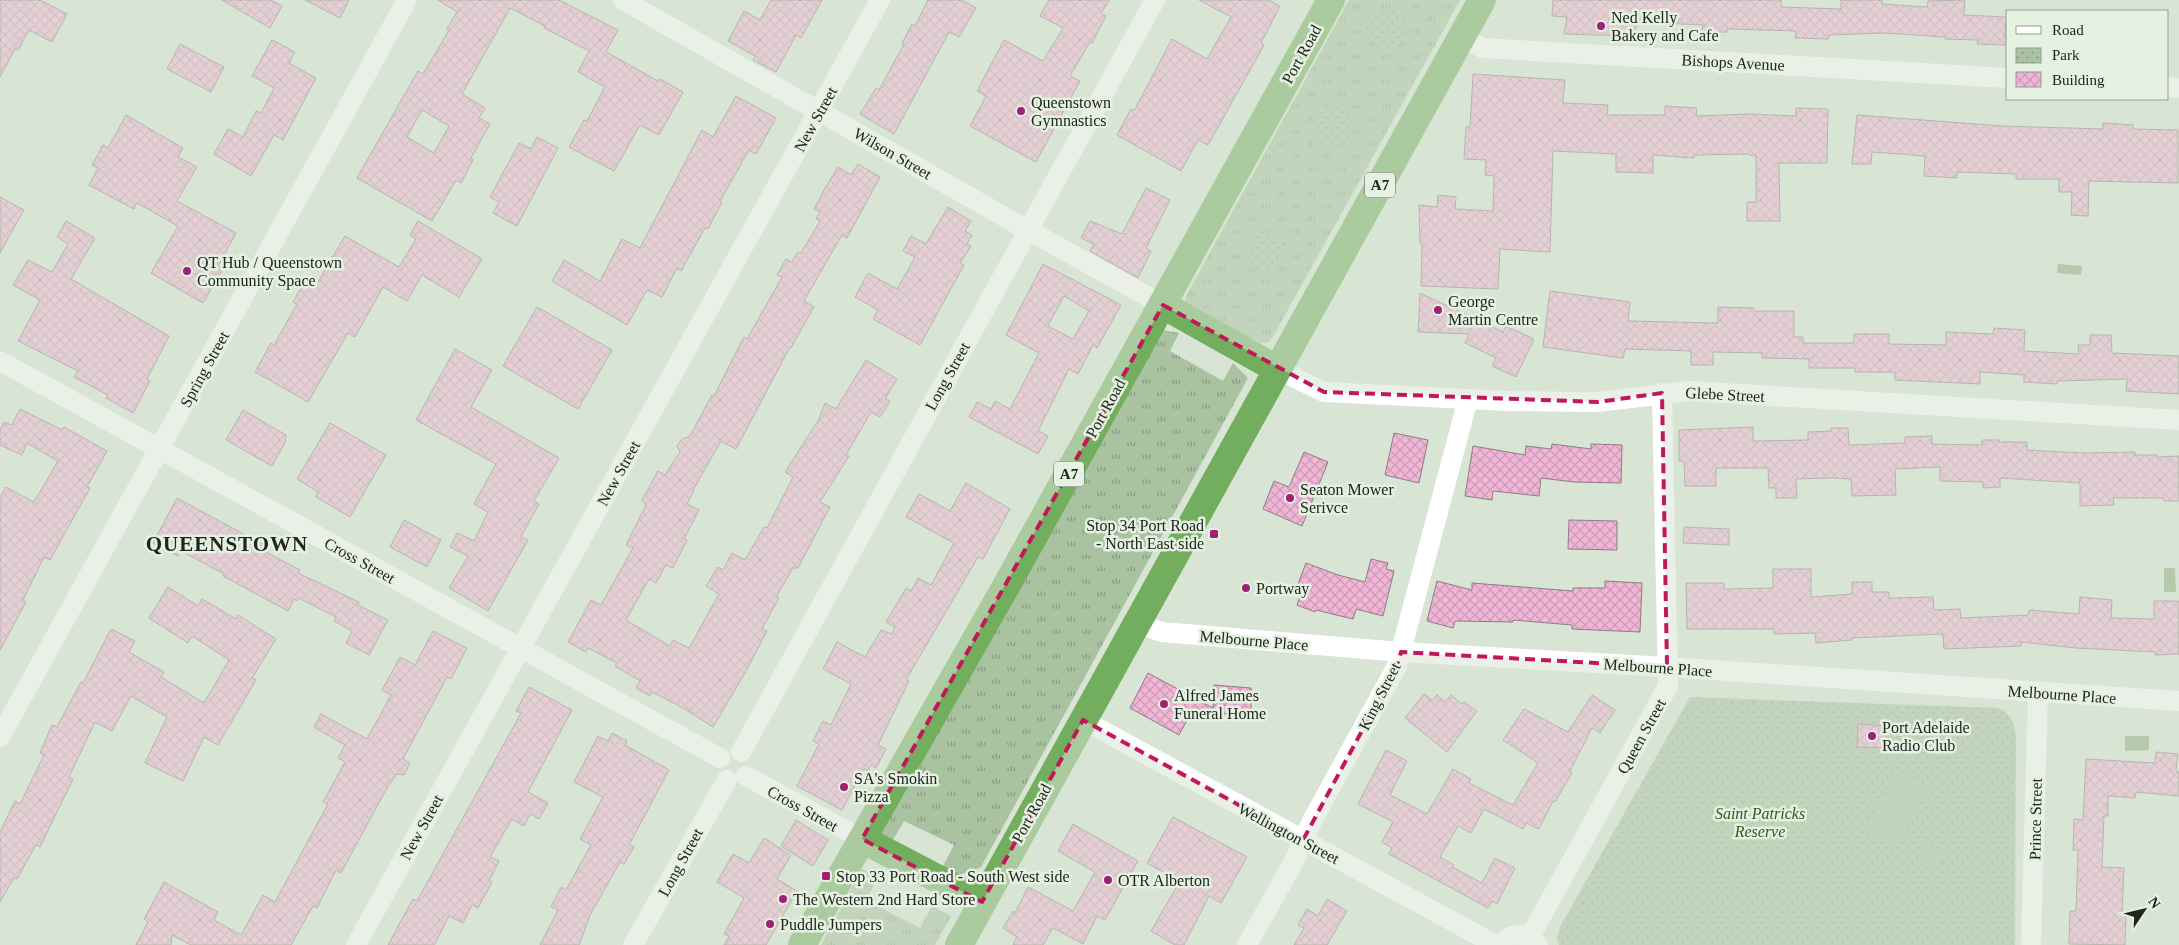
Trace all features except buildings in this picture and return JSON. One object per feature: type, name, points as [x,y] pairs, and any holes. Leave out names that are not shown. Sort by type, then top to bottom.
[{"type":"highway","name":"Port Road","points":[[802,945],[1163,305],[1331,0]]},
{"type":"highway","name":"Port Road","points":[[959,945],[1482,0]]},
{"type":"highway","points":[[1163,305],[1278,369]]},
{"type":"highway","points":[[862,839],[982,902]]},
{"type":"street","name":"Spring Street","points":[[0,737],[407,0]]},
{"type":"street","name":"Wilson Street","points":[[623,0],[1027,230],[1163,305]]},
{"type":"street","name":"New Street","points":[[356,945],[880,0]]},
{"type":"street","name":"Long Street","points":[[741,752],[1155,0]]},
{"type":"street","name":"Bishops Avenue","points":[[1462,37],[1482,48],[2006,78]]},
{"type":"street","name":"Cross Street","points":[[0,361],[720,758]]},
{"type":"street","name":"Glebe Street","points":[[1278,369],[1324,392],[1468,399],[1598,402],[1689,391],[2179,420]]},
{"type":"street","name":"Queen Street","points":[[1534,941],[1668,686],[1662,393]]},
{"type":"street","name":"King Street","points":[[1247,945],[1397,666],[1468,399]]},
{"type":"street","name":"Melbourne Place","points":[[1138,624],[1162,632],[1400,652],[1667,667],[2179,701]]},
{"type":"street","name":"Prince Street","points":[[2031,945],[2038,692]]},
{"type":"street","name":"Wellington Street","points":[[1083,720],[1496,945]]},
{"type":"street","points":[[730,750],[741,752],[748,760],[748,771],[736,778],[719,772],[720,758],[730,750]]},
{"type":"street","name":"Cross Street","points":[[736,778],[862,839]]},
{"type":"street","name":"Long Street","points":[[633,945],[736,778]]},
{"type":"street","points":[[1500,945],[1509,937],[1516,935],[1534,941]]},
{"type":"highlighted area","points":[[1163,305],[1324,392],[1598,402],[1662,393],[1667,667],[1401,652],[1397,666],[1303,840],[1083,720],[982,902],[862,839]]},
{"type":"green space","points":[[1349,0],[1460,0],[1274,335],[1269,342],[1261,343],[1190,310],[1185,304],[1186,296]]},
{"type":"green space","points":[[1382,9],[1390,9],[1397,12],[1403,18],[1406,29],[1403,40],[1397,46],[1390,49],[1382,49],[1375,46],[1369,40],[1366,33],[1366,25],[1369,18],[1375,12]]},
{"type":"green space","points":[[1329,105],[1337,105],[1344,108],[1350,114],[1353,125],[1350,136],[1344,142],[1337,145],[1329,145],[1322,142],[1316,136],[1313,129],[1313,121],[1316,114],[1322,108]]},
{"type":"green space","points":[[1260,231],[1268,231],[1275,234],[1281,240],[1284,251],[1281,262],[1275,268],[1268,271],[1260,271],[1253,268],[1247,262],[1244,255],[1244,247],[1247,240],[1253,234]]},
{"type":"green space","points":[[1163,330],[1179,333],[1170,351],[1223,381],[1233,363],[1248,378],[981,867],[960,875],[941,870],[954,845],[904,821],[890,845],[881,834]]},
{"type":"green space","name":"Saint Patricks Reserve","points":[[1690,697],[1997,708],[2005,712],[2012,721],[2016,734],[2015,945],[1559,945],[1557,940],[1560,927]]},
{"type":"green space","points":[[1898,771],[1927,787],[1894,848],[1864,831]]},
{"type":"green space","points":[[1927,842],[1945,852],[1934,870],[1917,861]]},
{"type":"green space","points":[[862,869],[878,877],[866,900],[920,928],[932,906],[951,916],[935,945],[821,945]]},
{"type":"shaded area","points":[[2058,264],[2082,266],[2081,275],[2057,273]]},
{"type":"shaded area","points":[[2164,568],[2175,568],[2176,592],[2164,592]]},
{"type":"shaded area","points":[[2125,736],[2149,736],[2149,750],[2125,751]]},
{"type":"place","name":"Ned Kelly Bakery and Cafe","points":[[1601,26]]},
{"type":"place","name":"Queenstown Gymnastics","points":[[1021,111]]},
{"type":"place","name":"QT Hub / Queenstown Community Space","points":[[187,271]]},
{"type":"place","name":"George Martin Centre","points":[[1438,310]]},
{"type":"place","name":"Seaton Mower Serivce","points":[[1290,498]]},
{"type":"place","name":"Stop 34 Port Road - North East side","points":[[1214,534]]},
{"type":"place","name":"Portway","points":[[1246,588]]},
{"type":"place","name":"Alfred James Funeral Home","points":[[1164,704]]},
{"type":"place","name":"Port Adelaide Radio Club","points":[[1872,736]]},
{"type":"place","name":"SA's Smokin Pizza","points":[[844,787]]},
{"type":"place","name":"Stop 33 Port Road - South West side","points":[[826,876]]},
{"type":"place","name":"OTR Alberton","points":[[1108,880]]},
{"type":"place","name":"The Western 2nd Hard Store","points":[[783,899]]},
{"type":"place","name":"Puddle Jumpers","points":[[770,924]]},
{"type":"district","name":"QUEENSTOWN","points":[[227,544]]}]
